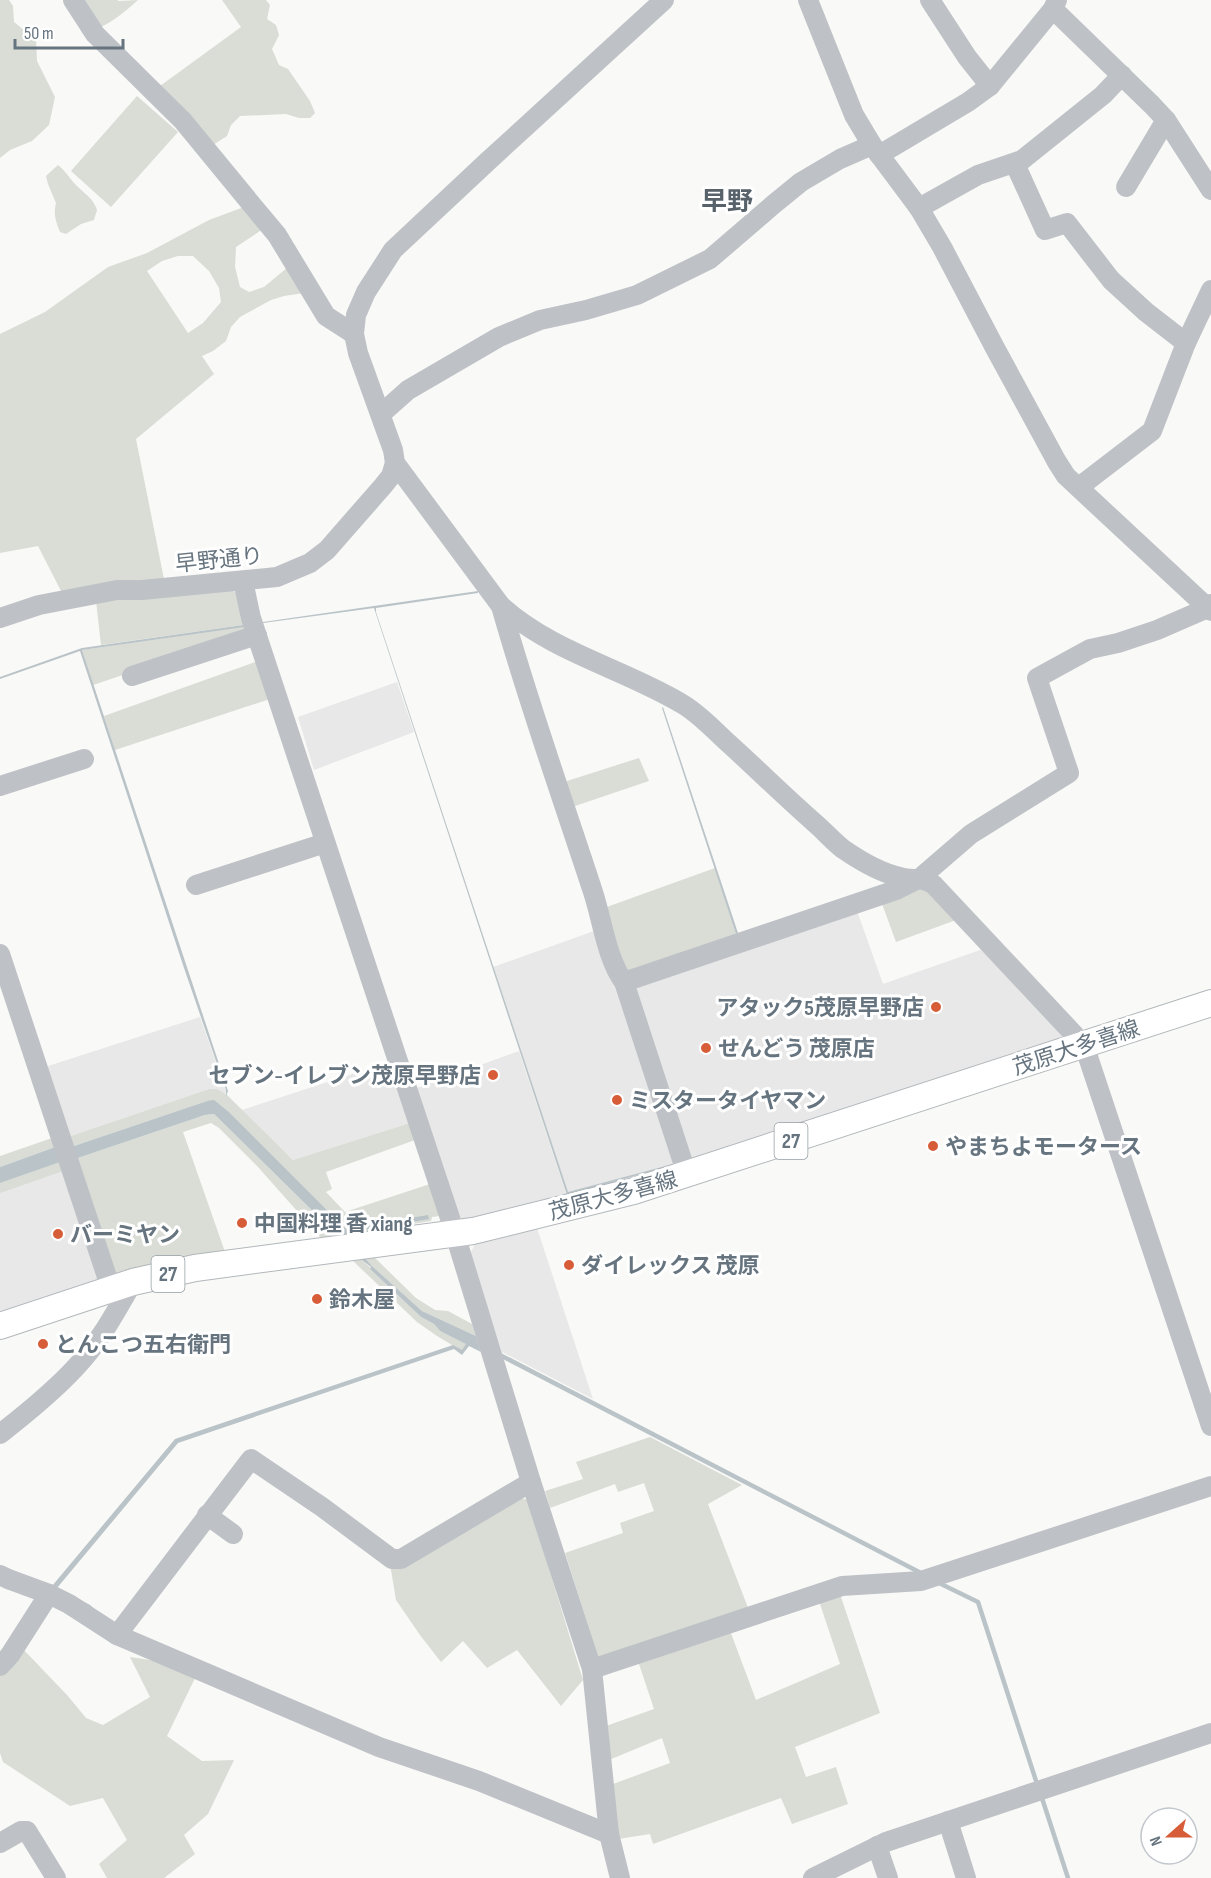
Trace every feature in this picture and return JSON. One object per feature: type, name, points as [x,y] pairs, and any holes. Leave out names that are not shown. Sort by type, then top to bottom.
[{"type":"main road","name":"茂原大多喜線","points":[[0,1326],[122,1285],[195,1268],[473,1231],[634,1191],[1211,1003]]},
{"type":"street","points":[[73,0],[95,34],[183,121],[277,235],[326,315],[354,333]]},
{"type":"street","points":[[664,0],[393,250],[366,292],[356,315],[354,333],[358,353],[393,450],[394,463],[501,606],[514,618],[538,634],[686,706],[843,848],[869,864],[898,877],[920,878],[934,885],[1084,1045],[1211,1426]]},
{"type":"street","points":[[624,982],[896,890],[920,878],[970,834],[1069,773],[1036,678],[1090,649],[1118,643],[1157,630],[1210,608],[1066,476],[994,348],[942,247],[919,208],[875,150],[854,115],[808,0]]},
{"type":"street","points":[[930,0],[967,57],[990,86]]},
{"type":"street","points":[[381,414],[408,390],[499,337],[540,320],[637,295],[710,259],[801,182],[840,159],[875,150],[968,102],[990,86],[1055,5],[1166,120],[1211,190]]},
{"type":"street","points":[[919,208],[978,175],[1015,164],[1103,95],[1122,75]]},
{"type":"street","points":[[1126,187],[1166,120]]},
{"type":"street","points":[[1015,164],[1045,230],[1067,223],[1111,280],[1146,312],[1186,343]]},
{"type":"street","points":[[1079,487],[1152,431],[1186,343],[1205,318],[1211,290]]},
{"type":"street","name":"早野通り","points":[[0,618],[39,605],[117,590],[142,590],[277,577],[310,563],[327,550],[383,486],[390,476],[394,463]]},
{"type":"street","points":[[243,581],[256,635],[455,1233],[531,1482],[592,1669],[609,1834],[620,1878]]},
{"type":"street","points":[[501,606],[617,972],[624,982],[687,1175]]},
{"type":"street","points":[[132,676],[256,635]]},
{"type":"street","points":[[0,786],[84,759]]},
{"type":"street","points":[[196,885],[325,843]]},
{"type":"street","points":[[0,954],[66,1155],[122,1285],[113,1318],[78,1365],[36,1405],[0,1434]]},
{"type":"street","points":[[117,1635],[250,1459],[322,1507],[392,1559],[401,1559],[531,1482]]},
{"type":"street","points":[[592,1669],[842,1586],[921,1581],[1211,1486]]},
{"type":"street","points":[[207,1515],[234,1534]]},
{"type":"street","points":[[0,1575],[69,1604],[117,1635],[379,1747],[479,1781],[609,1834]]},
{"type":"street","points":[[0,1666],[10,1655],[49,1594]]},
{"type":"street","points":[[813,1878],[877,1846],[1211,1733]]},
{"type":"street","points":[[948,1821],[966,1878]]},
{"type":"street","points":[[0,1842],[21,1831],[27,1831],[56,1878]]},
{"type":"street","points":[[877,1846],[888,1878]]},
{"type":"shaded area","points":[[0,0],[9,0],[13,6],[14,22],[36,40],[37,61],[55,97],[49,125],[32,141],[10,150],[0,158]]},
{"type":"shaded area","points":[[81,0],[138,0],[120,16],[99,28]]},
{"type":"shaded area","points":[[222,0],[266,0],[270,5],[267,19],[276,25],[279,35],[272,49],[279,65],[288,69],[310,101],[315,113],[310,118],[299,118],[286,114],[240,116],[231,125],[227,136],[213,145],[160,86],[241,27]]},
{"type":"shaded area","points":[[137,96],[178,132],[111,207],[71,171]]},
{"type":"shaded area","points":[[58,165],[91,200],[97,210],[94,220],[81,224],[66,234],[60,232],[57,225],[56,203],[46,176]]},
{"type":"shaded area","points":[[244,207],[263,229],[236,247],[235,267],[240,287],[249,292],[264,287],[288,267],[304,293],[271,300],[240,317],[231,327],[226,341],[202,356],[214,374],[136,439],[164,579],[62,593],[38,546],[0,553],[0,334],[45,312],[108,267],[147,253],[209,220]],"holes":[[[178,256],[193,256],[209,271],[219,288],[221,302],[203,323],[188,333],[147,271],[162,261]]]},
{"type":"shaded area","points":[[230,588],[236,593],[245,624],[243,625],[101,645],[96,601]]},
{"type":"shaded area","points":[[478,591],[478,593],[376,608],[376,612],[568,1192],[674,1165],[567,1195],[374,608],[263,623]]},
{"type":"shaded area","points":[[243,625],[244,627],[82,650],[228,1091],[226,1096],[226,1090],[80,651],[0,679],[0,677],[82,648]]},
{"type":"shaded area","points":[[246,626],[249,633],[93,685],[82,650]]},
{"type":"shaded area","points":[[258,661],[270,699],[115,750],[104,716]]},
{"type":"shaded area","points":[[397,682],[414,732],[314,770],[298,717]]},
{"type":"shaded area","points":[[662,708],[738,933],[736,934]]},
{"type":"shaded area","points":[[639,758],[649,781],[572,807],[565,785],[567,781]]},
{"type":"shaded area","points":[[715,868],[737,937],[627,974],[604,908]]},
{"type":"shaded area","points":[[919,888],[927,890],[956,920],[896,942],[881,901]]},
{"type":"shaded area","points":[[857,911],[883,984],[983,949],[1065,1037],[690,1161],[635,997],[638,984]]},
{"type":"shaded area","points":[[597,930],[673,1164],[568,1193],[493,967]]},
{"type":"shaded area","points":[[200,1017],[226,1091],[225,1095],[217,1089],[209,1089],[65,1138],[42,1068]]},
{"type":"shaded area","points":[[519,1051],[567,1196],[459,1220],[414,1089]]},
{"type":"shaded area","points":[[389,1062],[410,1123],[293,1160],[242,1110]]},
{"type":"shaded area","points":[[209,1089],[217,1089],[227,1095],[293,1160],[410,1123],[415,1140],[326,1172],[332,1189],[326,1192],[345,1212],[430,1184],[440,1216],[432,1217],[431,1221],[351,1234],[230,1113],[207,1101],[68,1148],[65,1138]]},
{"type":"shaded area","points":[[214,1100],[230,1113],[351,1234],[338,1236],[214,1114],[205,1115],[72,1160],[68,1148]]},
{"type":"shaded area","points":[[214,1114],[338,1236],[321,1238],[258,1167],[219,1128],[211,1123],[183,1132],[225,1252],[168,1261],[113,1276],[72,1160],[205,1115]]},
{"type":"shaded area","points":[[55,1137],[58,1146],[0,1167],[0,1156]]},
{"type":"shaded area","points":[[58,1146],[63,1161],[0,1183],[0,1167]]},
{"type":"shaded area","points":[[62,1161],[102,1279],[0,1313],[0,1182]]},
{"type":"shaded area","points":[[63,1161],[66,1170],[0,1193],[0,1183]]},
{"type":"shaded area","points":[[428,1215],[429,1219],[358,1231],[357,1227]]},
{"type":"shaded area","points":[[536,1225],[593,1399],[502,1352],[470,1254],[478,1238]]},
{"type":"shaded area","points":[[372,1255],[416,1298],[435,1310],[448,1311],[472,1324],[476,1336],[422,1311],[364,1257]]},
{"type":"shaded area","points":[[364,1257],[422,1311],[476,1336],[481,1352],[469,1346],[462,1355],[454,1349],[178,1443],[57,1588],[90,1605],[114,1627],[0,1567],[0,1565],[52,1586],[175,1439],[453,1345],[462,1350],[466,1344],[440,1331],[434,1324],[421,1317],[359,1258]]},
{"type":"shaded area","points":[[359,1258],[421,1317],[434,1324],[440,1331],[467,1344],[462,1351],[417,1322],[351,1259]]},
{"type":"shaded area","points":[[650,1437],[742,1485],[708,1504],[750,1613],[599,1659],[565,1553],[623,1533],[620,1523],[654,1511],[644,1483],[618,1492],[615,1484],[550,1508],[545,1491],[583,1479],[576,1462]]},
{"type":"shaded area","points":[[515,1496],[528,1500],[583,1680],[561,1706],[517,1650],[487,1668],[463,1641],[441,1662],[396,1600],[390,1564]]},
{"type":"shaded area","points":[[839,1591],[880,1713],[795,1747],[806,1777],[836,1767],[848,1804],[792,1824],[781,1798],[653,1844],[650,1834],[618,1839],[613,1784],[670,1763],[662,1738],[609,1760],[606,1726],[654,1709],[637,1658],[729,1628],[756,1700],[840,1664],[818,1598]]},
{"type":"shaded area","points":[[21,1647],[86,1718],[103,1725],[150,1697],[130,1657],[163,1662],[196,1676],[167,1736],[202,1761],[234,1760],[208,1814],[184,1835],[195,1854],[164,1878],[107,1878],[99,1864],[127,1840],[103,1798],[70,1806],[3,1762],[0,1753],[0,1669]]},
{"type":"waterway","points":[[500,1355],[921,1573]]},
{"type":"waterway","points":[[939,1583],[978,1602],[1038,1787]]},
{"type":"waterway","points":[[1041,1795],[1068,1878]]},
{"type":"place","name":"アタック5茂原早野店","points":[[936,1007]]},
{"type":"place","name":"せんどう 茂原店","points":[[706,1048]]},
{"type":"place","name":"セブン-イレブン茂原早野店","points":[[493,1075]]},
{"type":"place","name":"ミスタータイヤマン","points":[[617,1100]]},
{"type":"place","name":"やまちよモータース","points":[[933,1146]]},
{"type":"place","name":"中国料理 香 xiang","points":[[242,1223]]},
{"type":"place","name":"バーミヤン","points":[[58,1234]]},
{"type":"place","name":"ダイレックス 茂原","points":[[569,1265]]},
{"type":"place","name":"鈴木屋","points":[[317,1299]]},
{"type":"place","name":"とんこつ五右衛門","points":[[43,1344]]},
{"type":"district","name":"早野","points":[[727,201]]}]
